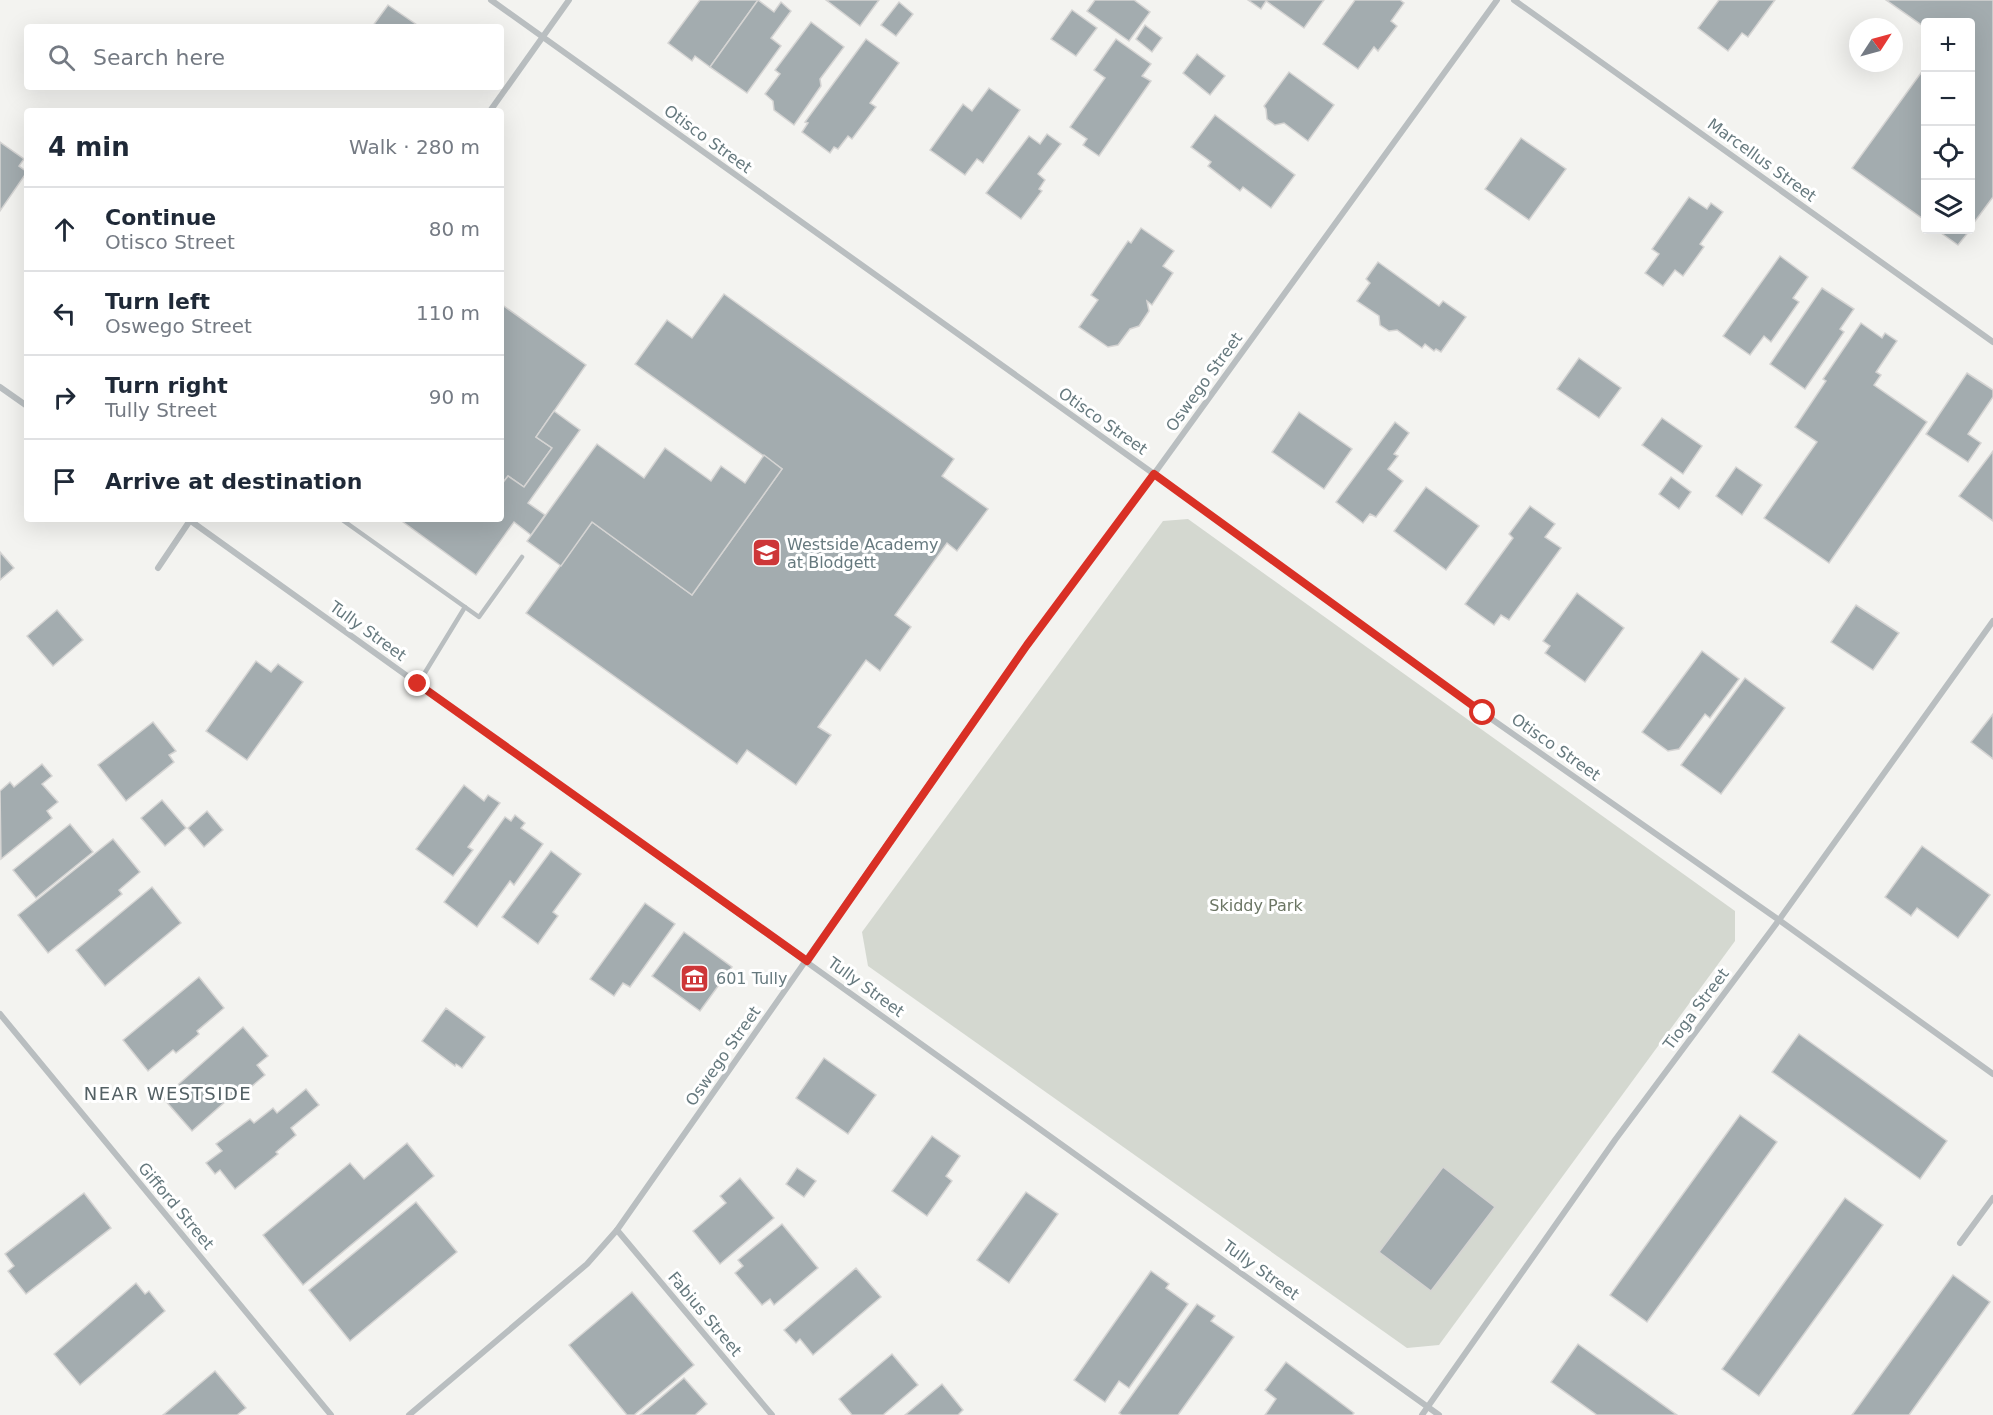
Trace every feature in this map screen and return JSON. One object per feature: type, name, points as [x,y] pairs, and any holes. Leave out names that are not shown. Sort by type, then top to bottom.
[{"type":"street","name":"Otisco Street","points":[[491,0],[1154,474],[1483,713],[1779,920],[1993,1074]]},
{"type":"street","points":[[492,108],[569,0]]},
{"type":"street","name":"Oswego Street","points":[[409,1415],[587,1264],[617,1230],[1027,645],[1154,474],[1497,0]]},
{"type":"street","name":"Marcellus Street","points":[[1514,0],[1993,342]]},
{"type":"street","points":[[0,387],[24,404]]},
{"type":"street","points":[[158,568],[188,522]]},
{"type":"street","name":"Tully Street","points":[[194,522],[1439,1415]]},
{"type":"street","name":"Tioga Street","points":[[1422,1415],[1615,1140],[1779,920],[1993,621]]},
{"type":"street","name":"Gifford Street","points":[[0,1014],[331,1415]]},
{"type":"street","points":[[1960,1243],[1993,1198]]},
{"type":"street","name":"Fabius Street","points":[[617,1230],[772,1415]]},
{"type":"lane","points":[[345,522],[479,617],[522,557]]},
{"type":"lane","points":[[418,684],[465,607]]},
{"type":"green space","name":"Skiddy Park","points":[[1188,519],[1735,911],[1735,941],[1439,1345],[1407,1348],[868,966],[862,932],[1163,521]]},
{"type":"building","points":[[700,0],[758,0],[710,67],[695,56],[692,61],[668,43]]},
{"type":"building","points":[[758,0],[774,12],[781,2],[791,11],[771,38],[781,46],[747,93],[710,67]]},
{"type":"building","points":[[826,0],[879,0],[860,26]]},
{"type":"building","points":[[1095,0],[1134,0],[1150,12],[1129,41],[1087,11]]},
{"type":"building","points":[[1248,0],[1324,0],[1304,28],[1266,1],[1261,9]]},
{"type":"building","points":[[1355,0],[1400,0],[1404,3],[1391,21],[1397,26],[1378,51],[1374,47],[1358,69],[1323,44]]},
{"type":"building","points":[[1719,0],[1775,0],[1748,37],[1742,33],[1728,51],[1698,28]]},
{"type":"building","points":[[1886,0],[1993,0],[1993,197],[1975,221],[1975,18],[1921,18],[1921,24]]},
{"type":"building","points":[[899,2],[913,14],[896,36],[881,25]]},
{"type":"building","points":[[388,5],[416,24],[374,24]]},
{"type":"building","points":[[1072,10],[1097,28],[1076,56],[1051,39]]},
{"type":"building","points":[[811,22],[844,47],[820,79],[821,86],[794,125],[774,110],[773,101],[765,94],[780,74],[775,70]]},
{"type":"building","points":[[1145,25],[1162,38],[1152,52],[1136,39]]},
{"type":"building","points":[[866,39],[899,63],[870,103],[876,107],[852,139],[848,136],[838,149],[834,147],[830,153],[802,132],[808,123],[805,122]]},
{"type":"building","points":[[1116,39],[1151,64],[1142,76],[1151,81],[1099,156],[1083,145],[1087,139],[1070,127],[1105,78],[1094,70]]},
{"type":"building","points":[[1197,54],[1225,76],[1210,95],[1183,73]]},
{"type":"building","points":[[1289,72],[1334,105],[1308,141],[1284,123],[1275,125],[1267,119],[1264,106]]},
{"type":"building","points":[[1921,73],[1921,217],[1852,168]]},
{"type":"building","points":[[989,88],[1020,110],[983,163],[977,159],[965,175],[930,150],[963,104],[972,111]]},
{"type":"building","points":[[1215,115],[1295,175],[1271,208],[1243,187],[1240,191],[1208,166],[1211,162],[1191,147]]},
{"type":"building","points":[[1047,134],[1061,144],[1038,174],[1045,180],[1039,189],[1042,191],[1021,219],[986,193],[1029,136],[1040,144]]},
{"type":"building","points":[[1521,138],[1566,169],[1529,220],[1485,189]]},
{"type":"building","points":[[0,142],[24,159],[19,166],[24,170],[24,176],[0,211]]},
{"type":"building","points":[[1689,197],[1707,209],[1711,203],[1723,212],[1700,244],[1704,247],[1683,276],[1675,270],[1663,286],[1645,273],[1659,254],[1652,249]]},
{"type":"building","points":[[1141,228],[1174,251],[1163,266],[1173,273],[1152,305],[1147,301],[1149,311],[1139,326],[1130,329],[1118,345],[1108,347],[1079,327],[1098,300],[1091,295],[1128,241],[1131,243]]},
{"type":"building","points":[[1943,234],[1967,234],[1958,245]]},
{"type":"building","points":[[1780,256],[1808,277],[1793,298],[1799,302],[1771,342],[1764,336],[1750,355],[1723,336]]},
{"type":"building","points":[[1378,262],[1439,306],[1443,301],[1466,317],[1441,352],[1436,349],[1434,351],[1425,344],[1422,348],[1397,330],[1389,331],[1380,325],[1379,316],[1357,301],[1370,283],[1366,279]]},
{"type":"building","points":[[1822,288],[1854,309],[1840,329],[1844,332],[1805,389],[1770,364]]},
{"type":"building","name":"Westside Academy at Blodgett","points":[[724,294],[954,459],[942,476],[988,509],[957,551],[947,543],[895,615],[911,627],[880,671],[866,660],[818,727],[831,735],[796,785],[747,750],[737,764],[526,613],[592,522],[692,595],[782,469],[635,364],[667,320],[692,338]]},
{"type":"building","points":[[504,306],[586,365],[536,437],[552,448],[524,487],[508,476],[504,481]]},
{"type":"building","points":[[1861,323],[1882,338],[1885,333],[1897,341],[1876,372],[1881,375],[1874,385],[1927,422],[1829,563],[1764,518],[1817,442],[1795,427],[1826,381],[1823,379]]},
{"type":"building","points":[[1579,358],[1621,388],[1599,418],[1557,389]]},
{"type":"building","points":[[1967,373],[1993,390],[1993,397],[1968,434],[1981,443],[1968,462],[1926,434]]},
{"type":"building","points":[[554,411],[580,430],[528,503],[545,515],[531,535],[514,522],[476,575],[403,522],[504,522],[504,481],[508,476],[524,487],[552,448],[536,437]]},
{"type":"building","points":[[1299,412],[1352,449],[1324,489],[1272,452]]},
{"type":"building","points":[[1662,418],[1702,446],[1683,474],[1642,445]]},
{"type":"building","points":[[1395,422],[1409,433],[1394,454],[1398,456],[1388,469],[1403,481],[1376,517],[1370,514],[1363,523],[1336,502]]},
{"type":"building","points":[[597,444],[644,478],[665,448],[711,481],[721,466],[745,483],[764,455],[782,469],[692,595],[592,522],[561,566],[527,541]]},
{"type":"building","points":[[1993,451],[1993,521],[1959,496]]},
{"type":"building","points":[[1736,467],[1762,485],[1742,515],[1716,496]]},
{"type":"building","points":[[1671,477],[1691,492],[1679,509],[1659,494]]},
{"type":"building","points":[[1426,487],[1479,526],[1446,570],[1394,531]]},
{"type":"building","points":[[1530,506],[1555,524],[1545,537],[1561,548],[1509,620],[1501,615],[1494,625],[1465,604],[1513,538],[1509,534]]},
{"type":"building","points":[[0,552],[14,568],[0,580]]},
{"type":"building","points":[[1577,593],[1624,628],[1585,682],[1545,653],[1550,646],[1543,641]]},
{"type":"building","points":[[1856,605],[1899,633],[1873,670],[1831,642]]},
{"type":"building","points":[[57,610],[83,640],[53,666],[27,636]]},
{"type":"building","points":[[1702,651],[1739,679],[1710,718],[1705,714],[1679,749],[1668,751],[1642,732]]},
{"type":"building","points":[[256,661],[271,672],[278,664],[303,682],[247,760],[206,731]]},
{"type":"building","points":[[1745,678],[1785,708],[1721,794],[1681,765]]},
{"type":"building","points":[[1993,714],[1993,759],[1971,742]]},
{"type":"building","points":[[153,722],[176,751],[169,755],[174,762],[126,801],[98,765]]},
{"type":"building","points":[[42,764],[52,776],[42,784],[58,802],[47,811],[52,818],[1,859],[0,791],[10,782],[14,787]]},
{"type":"building","points":[[464,785],[484,801],[488,795],[500,803],[468,847],[473,850],[453,876],[416,849]]},
{"type":"building","points":[[162,800],[186,828],[165,846],[141,818]]},
{"type":"building","points":[[207,811],[223,830],[204,847],[188,828]]},
{"type":"building","points":[[515,815],[525,823],[521,828],[543,844],[514,885],[510,881],[477,927],[444,902],[505,817],[511,821]]},
{"type":"building","points":[[70,824],[93,852],[36,898],[13,870]]},
{"type":"building","points":[[113,839],[140,872],[119,890],[122,894],[48,953],[18,915]]},
{"type":"building","points":[[1922,846],[1990,895],[1958,938],[1917,908],[1911,916],[1885,897]]},
{"type":"building","points":[[551,851],[581,874],[553,912],[558,916],[538,944],[502,917]]},
{"type":"building","points":[[152,887],[181,923],[105,986],[76,950]]},
{"type":"building","points":[[645,903],[675,924],[630,987],[623,983],[614,996],[590,979]]},
{"type":"building","points":[[684,932],[732,967],[700,1011],[652,976]]},
{"type":"building","points":[[199,977],[224,1008],[197,1031],[199,1034],[176,1053],[173,1050],[148,1071],[123,1040]]},
{"type":"building","points":[[446,1008],[485,1037],[462,1068],[456,1064],[455,1066],[422,1041]]},
{"type":"building","points":[[243,1027],[268,1056],[257,1065],[265,1075],[238,1098],[234,1094],[192,1131],[163,1098]]},
{"type":"building","points":[[1799,1034],[1947,1141],[1920,1179],[1772,1072]]},
{"type":"building","points":[[824,1058],[876,1095],[848,1134],[796,1098]]},
{"type":"building","points":[[306,1089],[319,1105],[291,1128],[296,1135],[276,1152],[278,1154],[235,1189],[220,1170],[215,1174],[206,1163],[222,1151],[216,1144],[250,1119],[254,1123],[273,1108],[277,1113]]},
{"type":"building","points":[[1740,1115],[1777,1142],[1647,1322],[1610,1295]]},
{"type":"building","points":[[932,1136],[960,1156],[946,1176],[952,1181],[927,1216],[892,1191]]},
{"type":"building","points":[[407,1143],[434,1176],[303,1285],[263,1235],[350,1163],[364,1179]]},
{"type":"building","points":[[1443,1167],[1495,1207],[1431,1291],[1379,1252]]},
{"type":"building","points":[[797,1168],[816,1181],[804,1197],[786,1184]]},
{"type":"building","points":[[740,1178],[774,1218],[720,1264],[693,1231],[726,1203],[720,1196]]},
{"type":"building","points":[[1026,1192],[1058,1214],[1009,1283],[977,1260]]},
{"type":"building","points":[[84,1193],[111,1228],[26,1294],[8,1271],[14,1266],[5,1254]]},
{"type":"building","points":[[1845,1198],[1883,1225],[1759,1396],[1722,1369]]},
{"type":"building","points":[[416,1202],[457,1252],[350,1341],[309,1290]]},
{"type":"building","points":[[782,1224],[818,1268],[774,1305],[770,1299],[762,1305],[735,1273],[743,1266],[738,1260]]},
{"type":"building","points":[[856,1268],[881,1297],[813,1355],[800,1339],[796,1343],[784,1330]]},
{"type":"building","points":[[1151,1271],[1169,1284],[1166,1288],[1188,1304],[1129,1388],[1119,1381],[1105,1402],[1074,1380]]},
{"type":"building","points":[[1953,1275],[1990,1302],[1909,1415],[1852,1415]]},
{"type":"building","points":[[136,1283],[145,1294],[149,1291],[165,1311],[80,1385],[54,1354]]},
{"type":"building","points":[[632,1292],[694,1365],[634,1415],[627,1415],[569,1345]]},
{"type":"building","points":[[1197,1304],[1215,1316],[1211,1321],[1234,1337],[1178,1415],[1122,1415],[1119,1413]]},
{"type":"building","points":[[1578,1344],[1677,1415],[1597,1415],[1551,1382]]},
{"type":"building","points":[[892,1354],[918,1385],[883,1415],[852,1415],[839,1399]]},
{"type":"building","points":[[1286,1362],[1354,1413],[1352,1415],[1265,1415],[1276,1399],[1265,1390]]},
{"type":"building","points":[[215,1371],[246,1408],[237,1415],[163,1415]]},
{"type":"building","points":[[684,1378],[707,1404],[695,1415],[640,1415]]},
{"type":"building","points":[[942,1384],[963,1410],[958,1415],[905,1415]]},
{"type":"place","name":"Westside Academy at Blodgett","points":[[766,553]]},
{"type":"place","name":"601 Tully","points":[[695,978]]},
{"type":"district","name":"NEAR WESTSIDE","points":[[168,1093]]},
{"type":"route","points":[[418,684],[807,961],[1027,645],[1154,474],[1483,713]]}]
